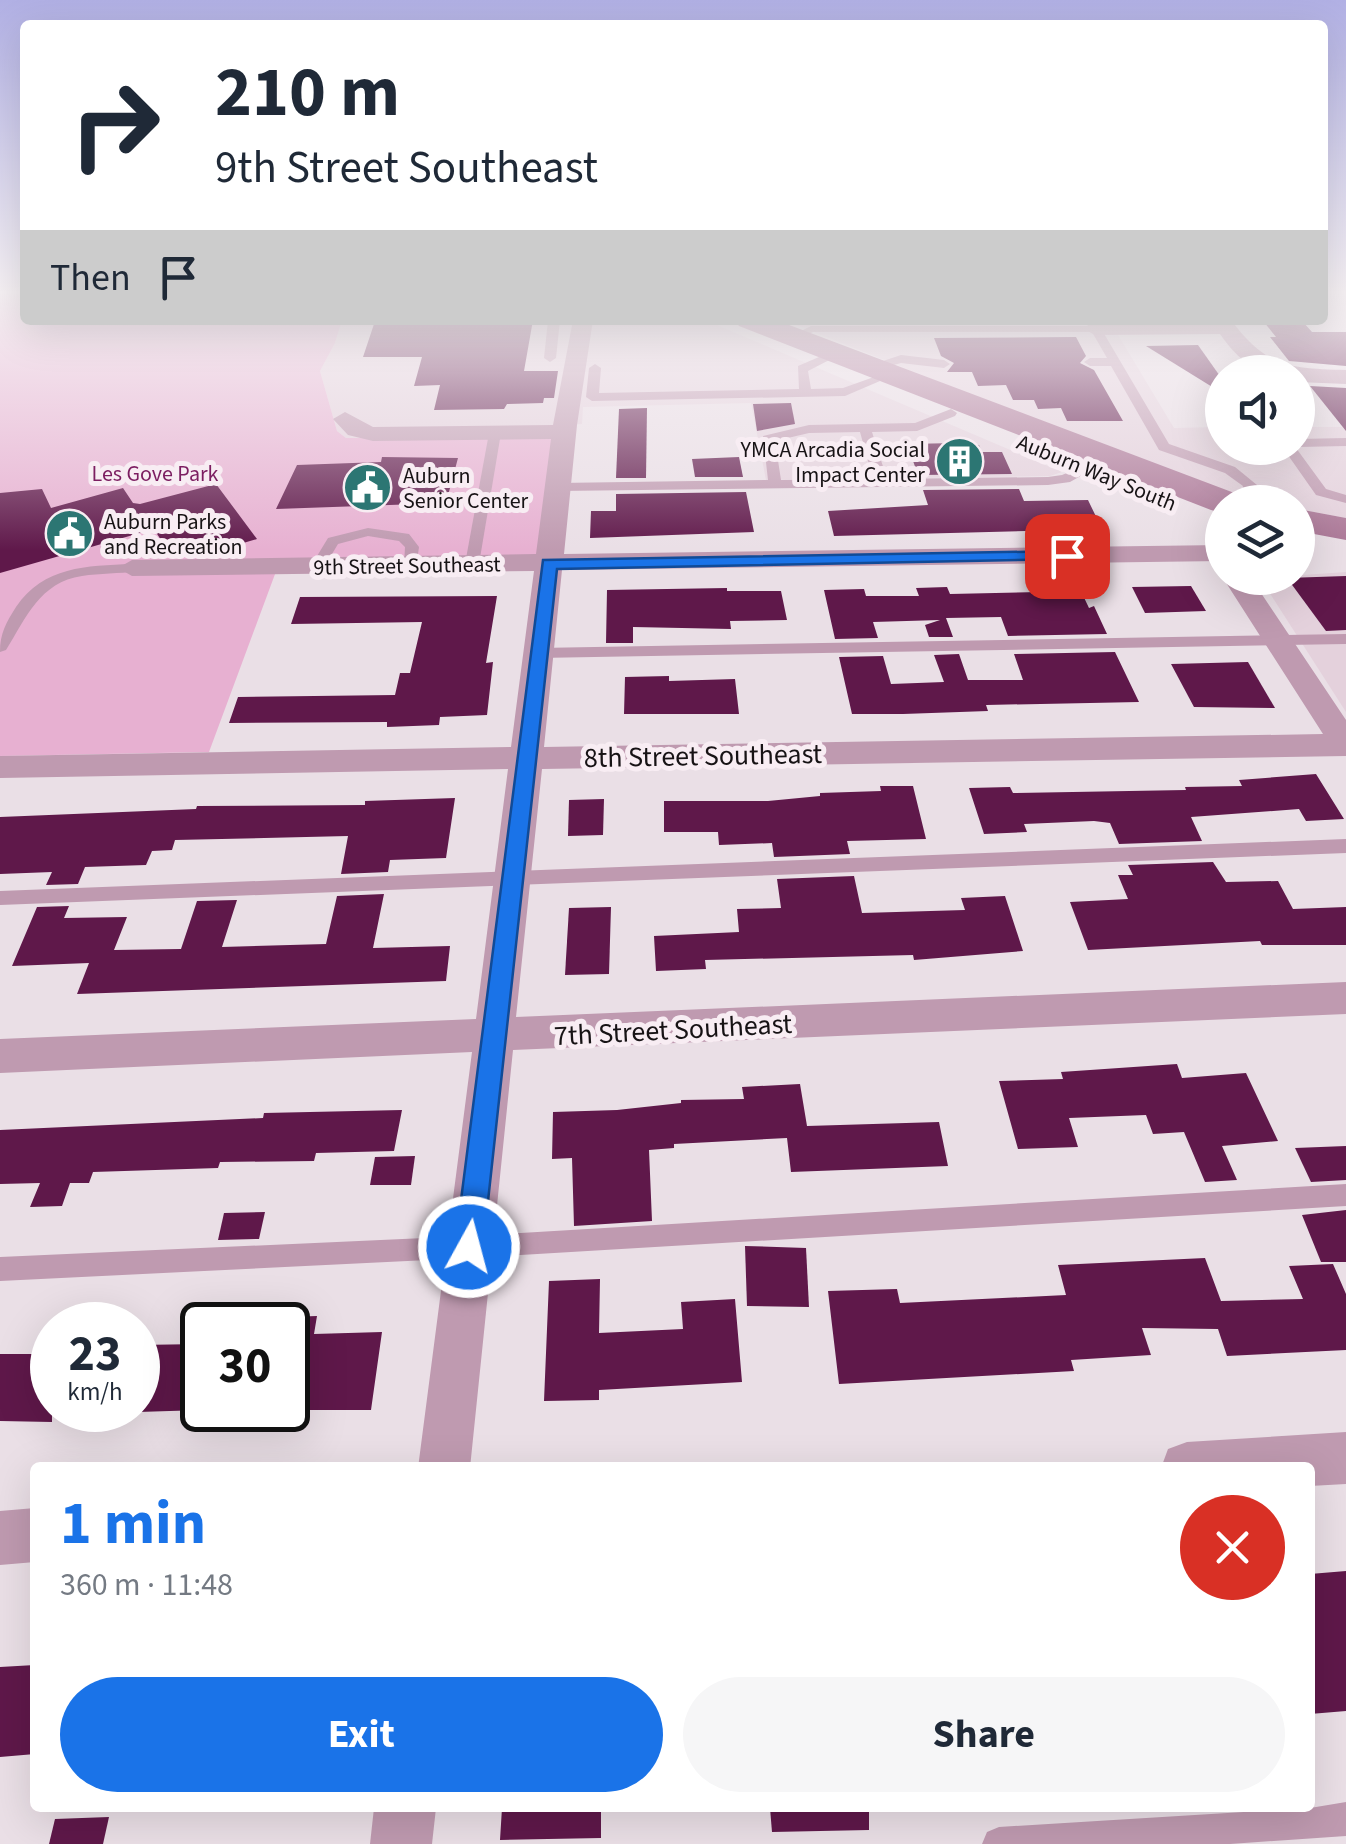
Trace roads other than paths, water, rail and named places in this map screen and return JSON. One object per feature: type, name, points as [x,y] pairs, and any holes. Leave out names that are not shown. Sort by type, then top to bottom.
[{"type":"main road","name":"Auburn Way South","points":[[897,379],[951,412],[1086,469],[1205,513]]},
{"type":"main road","name":"Auburn Way South","points":[[910,379],[1205,495]]},
{"type":"main road","points":[[1315,523],[1346,529]]},
{"type":"main road","points":[[1315,538],[1346,544]]},
{"type":"street","points":[[445,1462],[573,379]]},
{"type":"street","points":[[346,419],[356,430],[370,434],[564,432]]},
{"type":"street","name":"9th Street Southeast","points":[[132,568],[1205,554]]},
{"type":"street","points":[[1248,595],[1346,744]]},
{"type":"street","name":"8th Street Southeast","points":[[0,767],[1346,744]]},
{"type":"street","name":"7th Street Southeast","points":[[0,1056],[1346,998]]},
{"type":"street","points":[[1283,1462],[1346,1458]]},
{"type":"street","points":[[0,1538],[30,1536]]},
{"type":"street","points":[[401,1844],[405,1812]]},
{"type":"lane","points":[[594,379],[592,397],[845,392],[865,379]]},
{"type":"lane","points":[[804,379],[806,394]]},
{"type":"lane","points":[[1125,379],[1164,447],[1238,474],[1250,485]]},
{"type":"lane","points":[[775,485],[768,439],[809,429],[917,427],[951,412]]},
{"type":"lane","points":[[865,428],[881,484]]},
{"type":"lane","points":[[472,564],[494,433]]},
{"type":"lane","points":[[1315,443],[1346,442]]},
{"type":"lane","points":[[1302,465],[1321,492],[1346,499]]},
{"type":"lane","points":[[558,487],[1055,481],[1086,469]]},
{"type":"lane","points":[[0,647],[27,598],[49,580],[78,571],[132,568]]},
{"type":"lane","points":[[538,653],[1346,639]]},
{"type":"lane","points":[[0,898],[1346,846]]},
{"type":"lane","points":[[0,1269],[469,1247],[1346,1195]]},
{"type":"lane","points":[[999,1844],[1346,1818]]},
{"type":"place","name":"YMCA Arcadia Social Impact Center","points":[[960,462]]},
{"type":"place","name":"Auburn Senior Center","points":[[368,488]]},
{"type":"place","name":"Auburn Parks and Recreation","points":[[69,534]]},
{"type":"park label","name":"Les Gove Park","points":[[155,473]]}]
